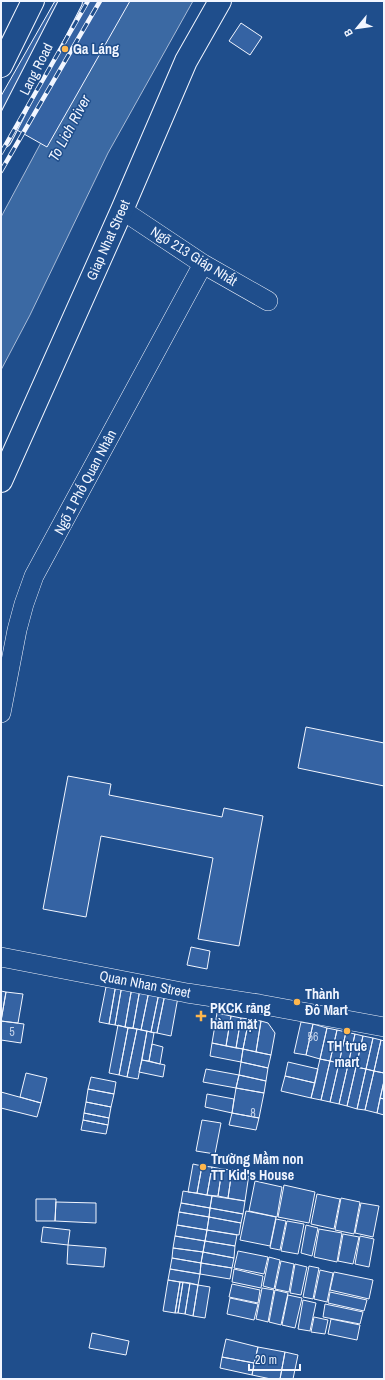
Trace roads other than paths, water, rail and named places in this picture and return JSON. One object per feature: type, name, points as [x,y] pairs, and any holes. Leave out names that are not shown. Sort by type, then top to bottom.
[{"type":"main road","points":[[1,66],[33,1]]},
{"type":"main road","name":"Lang Road","points":[[1,137],[71,1]]},
{"type":"main road","name":"Giap Nhat Street","points":[[1,481],[122,210],[186,61],[220,1]]},
{"type":"street","name":"Ngõ 213 Giáp Nhất","points":[[122,210],[203,264],[268,302]]},
{"type":"street","name":"Ngõ 1 Phố Quan Nhân","points":[[1,713],[17,630],[34,576],[203,264]]},
{"type":"street","name":"Quan Nhan Street","points":[[1,957],[187,993],[252,1003],[384,1028]]},
{"type":"water","name":"To Lich River","points":[[117,1],[193,1],[108,153],[30,315],[1,370],[1,217]]},
{"type":"railway","points":[[1,153],[88,1]]},
{"type":"railway","points":[[1,171],[100,1]]},
{"type":"place","name":"Ga Láng","points":[[65,49]]},
{"type":"place","name":"Thành Đô Mart","points":[[297,1002]]},
{"type":"place","name":"PKCK răng hàm mặt","points":[[201,1016]]},
{"type":"place","name":"TH true mart","points":[[347,1031]]},
{"type":"place","name":"Trường Mầm non TT Kid's House","points":[[203,1167]]}]
